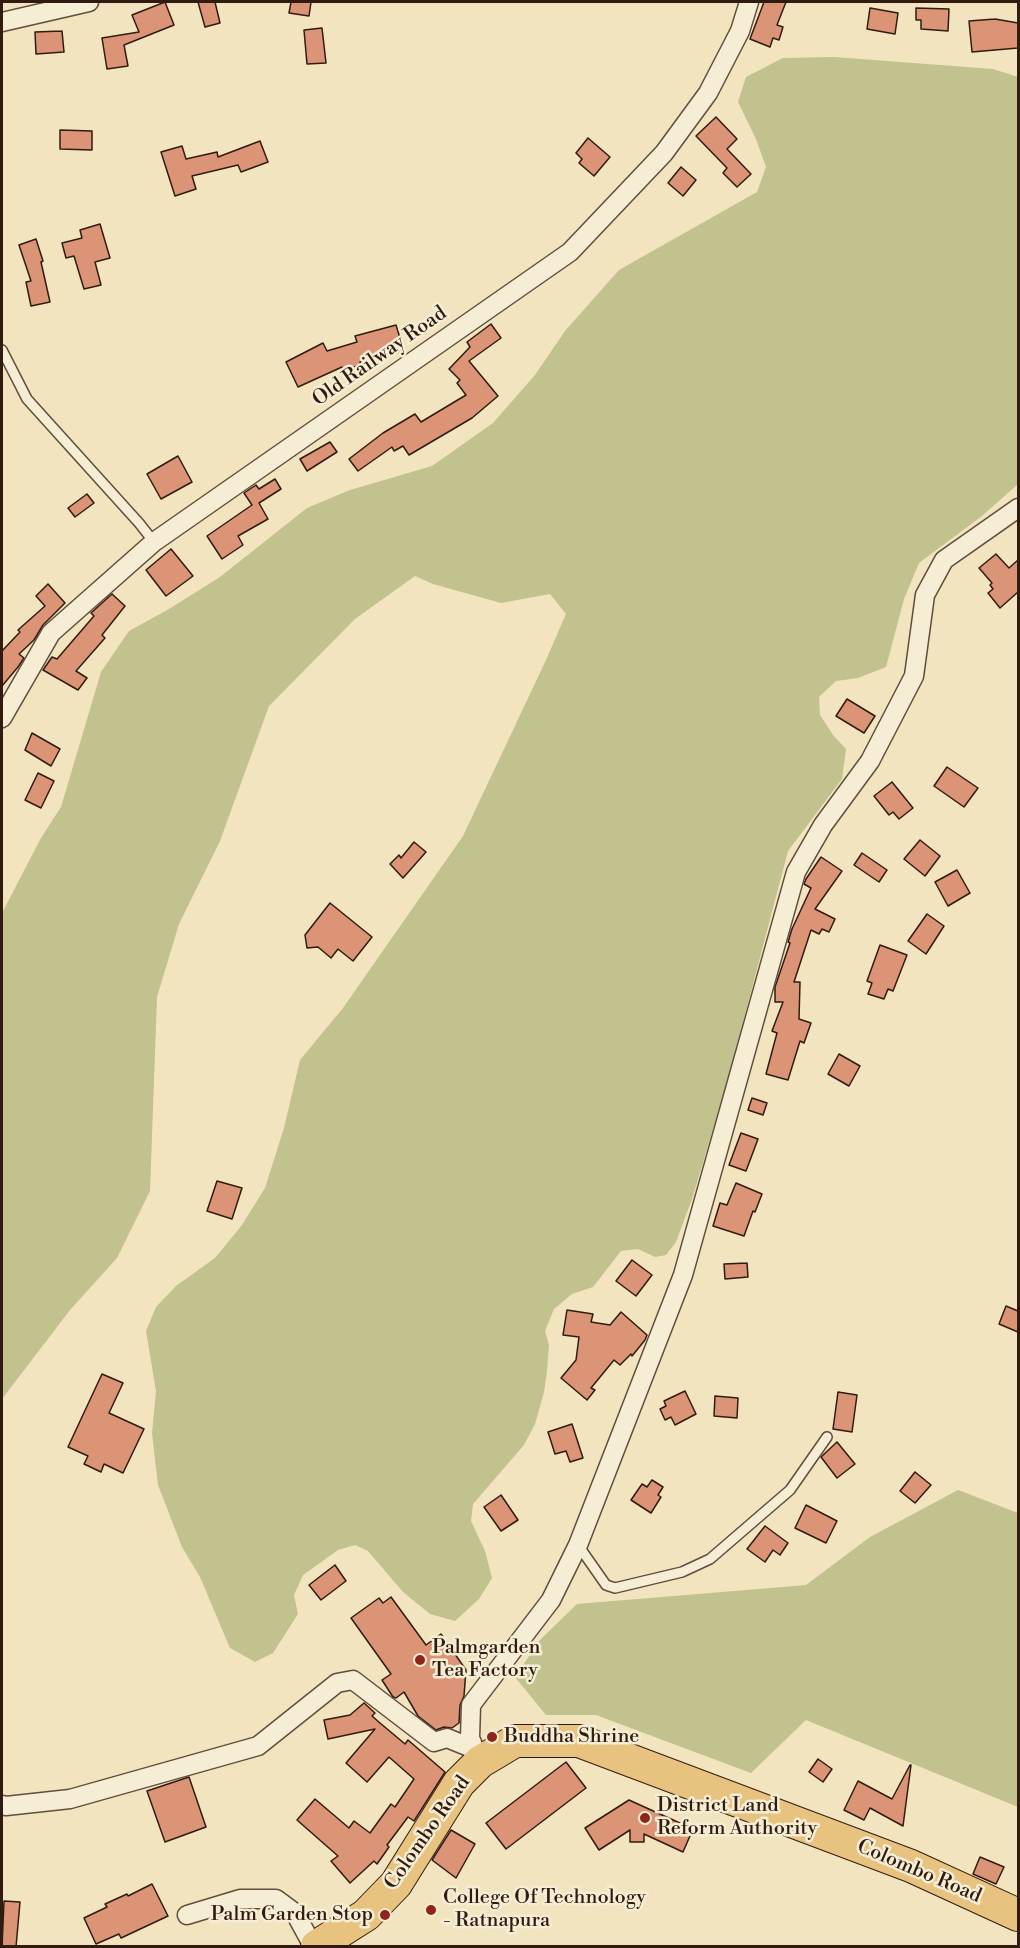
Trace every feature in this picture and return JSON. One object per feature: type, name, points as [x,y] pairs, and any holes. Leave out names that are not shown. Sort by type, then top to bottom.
[{"type":"highway","name":"Colombo Road","points":[[315,1947],[366,1915],[396,1884],[477,1755],[515,1740],[579,1741],[911,1866],[1018,1915]]},
{"type":"street","points":[[2,22],[88,2]]},
{"type":"street","name":"Old Railway Road","points":[[2,718],[51,633],[154,542],[570,252],[664,153],[701,102],[740,31],[749,2]]},
{"type":"street","points":[[477,1755],[470,1738],[471,1705],[551,1600],[578,1545],[683,1275],[796,872],[823,825],[870,761],[914,676],[925,595],[944,560],[1018,508]]},
{"type":"street","points":[[2,1805],[70,1799],[258,1746],[337,1683],[353,1680],[434,1742],[447,1738],[477,1755]]},
{"type":"street","points":[[187,1915],[240,1899],[276,1899],[295,1913],[315,1947]]},
{"type":"lane","points":[[2,350],[27,399],[154,542]]},
{"type":"lane","points":[[578,1545],[606,1585],[615,1588],[682,1572],[710,1559],[790,1490],[827,1437]]},
{"type":"green space","points":[[834,57],[993,69],[1018,77],[1018,484],[982,516],[919,563],[904,599],[886,667],[858,678],[836,681],[819,697],[820,715],[833,735],[846,749],[842,779],[788,851],[728,1079],[692,1199],[676,1242],[666,1255],[655,1257],[638,1249],[621,1251],[593,1287],[572,1294],[554,1309],[545,1331],[549,1345],[547,1371],[535,1424],[524,1445],[473,1504],[471,1521],[485,1551],[492,1578],[479,1599],[455,1621],[430,1614],[403,1592],[368,1551],[355,1545],[338,1550],[303,1575],[294,1595],[298,1614],[273,1653],[255,1662],[230,1648],[200,1577],[182,1547],[158,1485],[152,1433],[156,1391],[146,1331],[156,1307],[176,1286],[215,1258],[242,1225],[265,1188],[284,1128],[300,1060],[343,1008],[463,836],[566,614],[550,594],[501,603],[433,584],[415,576],[355,619],[269,706],[220,841],[179,924],[157,997],[150,1191],[117,1258],[70,1310],[2,1399],[2,913],[41,838],[61,807],[101,672],[129,631],[220,577],[307,508],[350,490],[432,466],[493,423],[535,375],[565,331],[619,270],[757,192],[766,167],[756,139],[738,102],[746,77],[783,58]]},
{"type":"green space","points":[[958,1490],[1018,1513],[1018,1807],[806,1720],[751,1773],[596,1715],[546,1715],[515,1677],[540,1640],[577,1604],[806,1585],[870,1537]]},
{"type":"building","points":[[165,2],[174,25],[124,45],[128,66],[107,69],[102,38],[139,32],[132,15]]},
{"type":"building","points":[[198,2],[215,2],[220,23],[205,27]]},
{"type":"building","points":[[291,2],[311,2],[309,16],[289,13]]},
{"type":"building","points":[[764,2],[786,2],[777,25],[783,27],[779,40],[773,38],[770,47],[750,39]]},
{"type":"building","points":[[870,8],[898,13],[895,34],[867,29]]},
{"type":"building","points":[[916,8],[949,9],[948,31],[921,29],[921,20],[916,20]]},
{"type":"building","points":[[995,19],[1018,23],[1018,48],[972,52],[969,21]]},
{"type":"building","points":[[322,28],[326,63],[307,64],[304,30]]},
{"type":"building","points":[[62,31],[64,52],[36,54],[35,32]]},
{"type":"building","points":[[716,117],[737,139],[727,149],[751,174],[737,187],[723,173],[727,168],[696,136]]},
{"type":"building","points":[[60,130],[92,131],[92,150],[60,149]]},
{"type":"building","points":[[588,138],[610,157],[594,176],[579,163],[582,159],[576,153]]},
{"type":"building","points":[[260,141],[268,162],[241,172],[238,165],[192,176],[196,189],[175,196],[161,152],[182,146],[186,159],[217,152],[218,157]]},
{"type":"building","points":[[681,167],[696,180],[683,196],[668,183]]},
{"type":"building","points":[[100,224],[110,258],[95,262],[101,285],[84,289],[74,256],[66,258],[62,243],[82,238],[80,230]]},
{"type":"building","points":[[36,239],[43,261],[41,262],[50,302],[31,306],[26,282],[31,281],[19,245]]},
{"type":"building","points":[[491,324],[501,338],[469,361],[498,396],[472,418],[409,455],[403,446],[394,451],[392,447],[358,471],[349,459],[383,433],[415,414],[421,422],[466,395],[457,383],[460,380],[449,369],[470,347],[467,342]]},
{"type":"building","points":[[396,325],[404,351],[360,362],[361,365],[343,370],[342,367],[298,387],[286,362],[323,343],[327,351],[357,342],[355,336]]},
{"type":"building","points":[[330,442],[337,452],[307,471],[300,459]]},
{"type":"building","points":[[178,456],[192,482],[161,499],[147,474]]},
{"type":"building","points":[[275,479],[281,489],[259,503],[268,519],[238,536],[243,545],[222,559],[207,536],[252,505],[244,493],[256,485],[259,489]]},
{"type":"building","points":[[87,494],[94,503],[75,517],[68,508]]},
{"type":"building","points":[[171,549],[193,576],[166,596],[146,570]]},
{"type":"building","points":[[996,554],[1009,568],[1018,560],[1018,592],[1000,608],[988,593],[993,589],[990,585],[992,583],[979,568]]},
{"type":"building","points":[[48,584],[65,603],[19,654],[24,658],[2,686],[2,651],[20,632],[18,630],[45,606],[36,596]]},
{"type":"building","points":[[112,594],[125,606],[102,635],[105,638],[76,671],[87,678],[78,690],[43,670],[52,657],[57,659],[94,616],[91,613]]},
{"type":"building","points":[[847,699],[875,716],[864,733],[836,716]]},
{"type":"building","points":[[32,733],[60,749],[51,766],[25,750]]},
{"type":"building","points":[[947,767],[978,788],[964,807],[934,786]]},
{"type":"building","points":[[38,773],[54,781],[41,808],[25,800]]},
{"type":"building","points":[[892,782],[913,808],[899,819],[893,812],[889,815],[874,796]]},
{"type":"building","points":[[920,840],[940,856],[925,876],[904,859]]},
{"type":"building","points":[[414,842],[426,852],[403,878],[390,864],[399,855],[401,858]]},
{"type":"building","points":[[862,853],[887,870],[879,882],[854,865]]},
{"type":"building","points":[[821,857],[842,871],[815,909],[835,919],[829,932],[822,929],[819,934],[811,930],[794,982],[800,982],[799,1019],[811,1023],[804,1043],[800,1041],[788,1080],[766,1074],[777,1033],[772,1031],[783,1002],[775,1002],[775,987],[790,943],[788,942],[792,929],[811,888],[804,884]]},
{"type":"building","points":[[957,870],[970,893],[948,906],[935,882]]},
{"type":"building","points":[[330,903],[372,937],[353,961],[338,949],[331,958],[318,947],[307,948],[305,935]]},
{"type":"building","points":[[927,914],[944,926],[926,954],[908,941]]},
{"type":"building","points":[[880,945],[907,955],[893,991],[888,989],[884,999],[868,994],[872,983],[867,981]]},
{"type":"building","points":[[839,1054],[860,1066],[849,1086],[828,1074]]},
{"type":"building","points":[[752,1098],[767,1103],[763,1115],[748,1110]]},
{"type":"building","points":[[741,1133],[758,1139],[746,1171],[729,1165]]},
{"type":"building","points":[[217,1181],[242,1188],[232,1219],[207,1211]]},
{"type":"building","points":[[736,1183],[762,1194],[744,1236],[713,1226],[720,1203],[727,1205]]},
{"type":"building","points":[[632,1260],[652,1275],[636,1296],[616,1281]]},
{"type":"building","points":[[747,1263],[748,1277],[725,1279],[724,1264]]},
{"type":"building","points":[[1006,1306],[1018,1311],[1018,1332],[999,1324]]},
{"type":"building","points":[[567,1310],[593,1314],[591,1322],[610,1325],[621,1312],[647,1335],[632,1356],[631,1354],[620,1365],[614,1360],[591,1388],[595,1390],[587,1400],[561,1378],[576,1360],[579,1337],[563,1335]]},
{"type":"building","points":[[102,1374],[123,1383],[109,1413],[144,1429],[123,1473],[104,1464],[101,1472],[84,1464],[88,1456],[68,1447]]},
{"type":"building","points":[[685,1391],[696,1414],[675,1425],[671,1417],[665,1420],[660,1409],[666,1406],[664,1401]]},
{"type":"building","points":[[838,1392],[857,1395],[852,1432],[833,1429]]},
{"type":"building","points":[[715,1396],[738,1398],[737,1418],[714,1416]]},
{"type":"building","points":[[572,1424],[583,1458],[570,1462],[566,1451],[555,1454],[548,1432]]},
{"type":"building","points":[[837,1442],[855,1464],[837,1478],[821,1457]]},
{"type":"building","points":[[915,1472],[931,1485],[915,1503],[900,1491]]},
{"type":"building","points":[[652,1480],[663,1487],[658,1495],[661,1497],[651,1513],[631,1500],[642,1484],[647,1487]]},
{"type":"building","points":[[501,1495],[518,1520],[501,1531],[484,1507]]},
{"type":"building","points":[[806,1505],[837,1521],[826,1543],[795,1528]]},
{"type":"building","points":[[765,1526],[788,1543],[780,1555],[773,1550],[765,1562],[747,1549]]},
{"type":"building","points":[[335,1565],[346,1581],[321,1600],[309,1585]]},
{"type":"building","name":"Palmgarden Tea Factory","points":[[391,1597],[426,1645],[441,1634],[466,1670],[459,1723],[452,1728],[444,1727],[436,1730],[418,1716],[404,1692],[396,1698],[393,1697],[382,1680],[391,1674],[351,1618],[379,1598],[383,1603]]},
{"type":"building","points":[[364,1703],[375,1713],[372,1716],[380,1723],[405,1744],[408,1740],[445,1772],[414,1821],[408,1817],[387,1845],[389,1847],[377,1864],[374,1861],[350,1883],[331,1861],[338,1856],[297,1820],[315,1799],[349,1828],[354,1821],[370,1833],[391,1804],[395,1807],[414,1779],[389,1757],[367,1782],[346,1763],[375,1729],[328,1739],[324,1720],[350,1715]]},
{"type":"building","points":[[818,1759],[832,1769],[823,1782],[809,1772]]},
{"type":"building","points":[[566,1762],[586,1788],[506,1849],[486,1823]]},
{"type":"building","points":[[910,1765],[903,1826],[870,1808],[864,1820],[844,1810],[858,1781],[892,1799]]},
{"type":"building","points":[[189,1777],[206,1827],[165,1842],[147,1791]]},
{"type":"building","points":[[629,1800],[693,1829],[683,1852],[644,1834],[644,1842],[630,1842],[630,1830],[599,1850],[585,1828]]},
{"type":"building","points":[[451,1830],[475,1844],[456,1878],[432,1860]]},
{"type":"building","points":[[980,1857],[1004,1867],[996,1884],[973,1874]]},
{"type":"building","points":[[152,1884],[168,1916],[121,1938],[119,1934],[96,1944],[84,1918],[107,1907],[105,1904]]},
{"type":"building","points":[[4,1901],[20,1902],[16,1947],[2,1947]]},
{"type":"place","name":"Palmgarden Tea Factory","points":[[420,1660]]},
{"type":"place","name":"Buddha Shrine","points":[[492,1737]]},
{"type":"place","name":"District Land Reform Authority","points":[[645,1818]]},
{"type":"place","name":"College Of Technology - Ratnapura","points":[[431,1910]]},
{"type":"place","name":"Palm Garden Stop","points":[[385,1915]]}]
